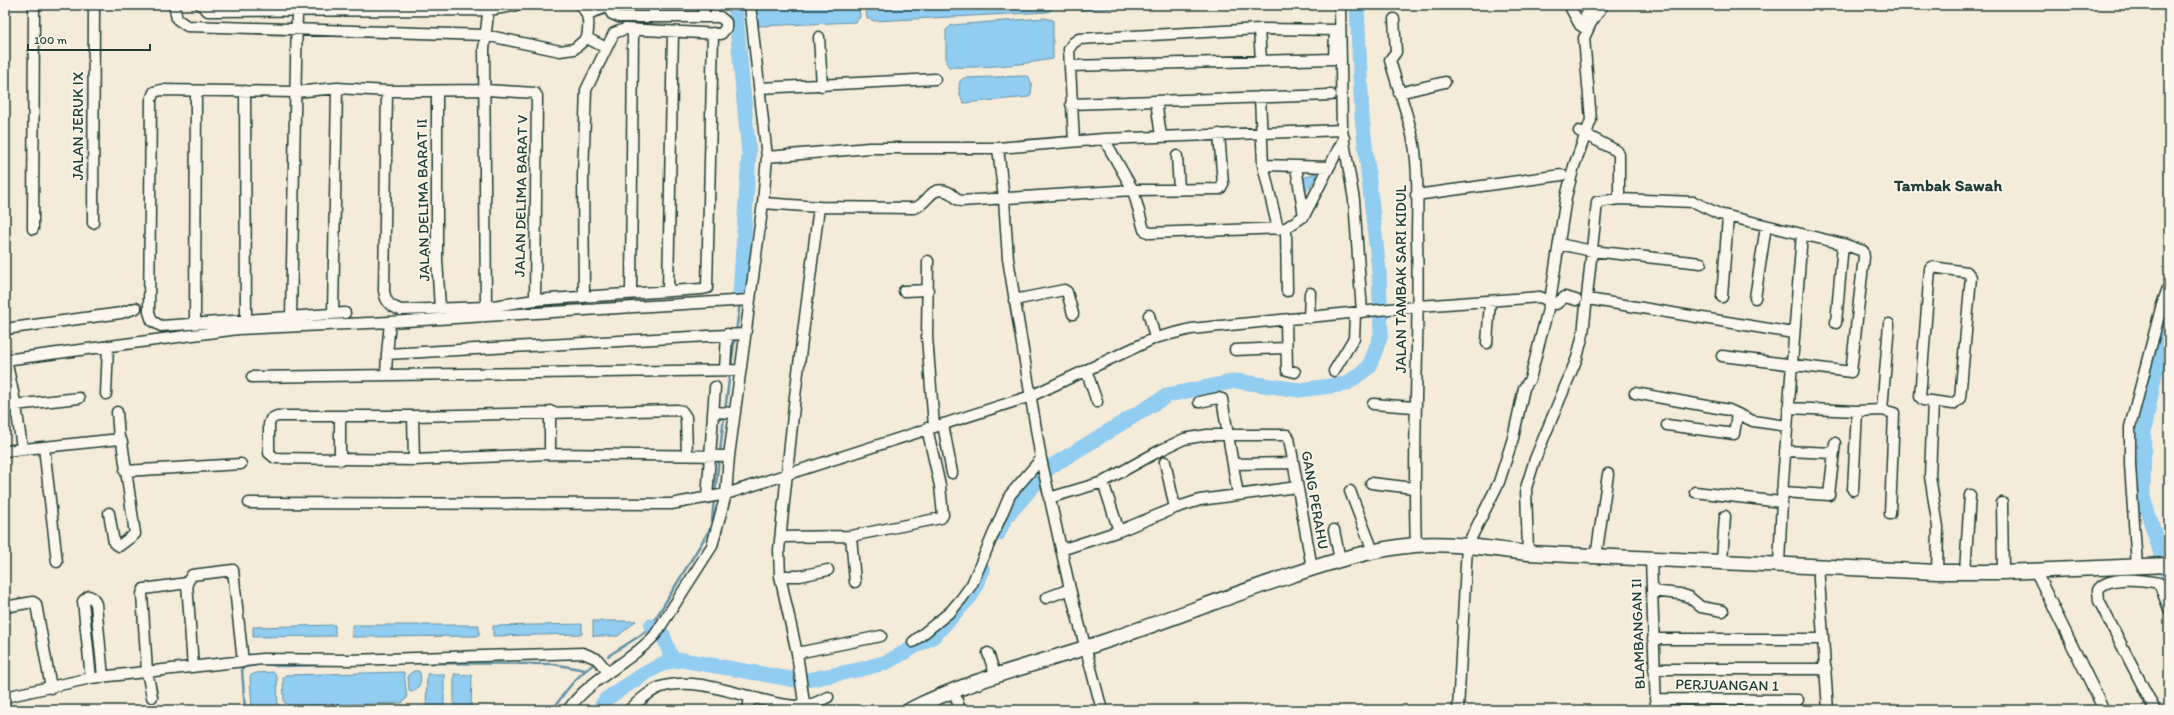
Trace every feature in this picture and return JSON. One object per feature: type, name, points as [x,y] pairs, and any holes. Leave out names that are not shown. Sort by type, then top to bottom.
[{"type":"street","points":[[33,229],[34,5]]},
{"type":"street","name":"JALAN JERUK IX","points":[[93,223],[94,5]]},
{"type":"street","points":[[174,5],[177,19],[181,24],[187,26],[298,31],[485,35],[560,51],[574,49],[587,38],[589,24],[587,14],[580,5]]},
{"type":"street","points":[[208,28],[204,8],[297,12],[489,8],[519,5]]},
{"type":"street","points":[[654,5],[654,17]]},
{"type":"street","points":[[704,5],[704,17]]},
{"type":"street","points":[[568,710],[585,691],[603,666],[644,648],[658,631],[712,546],[719,455],[724,413],[732,369],[736,334],[763,203],[767,157],[750,5]]},
{"type":"street","points":[[1334,371],[1354,338],[1362,312],[1354,200],[1343,134],[1340,5]]},
{"type":"street","points":[[1569,5],[1584,28]]},
{"type":"street","points":[[1458,710],[1467,546],[1499,482],[1507,458],[1524,388],[1530,379],[1550,301],[1572,173],[1583,133],[1592,113],[1582,70],[1584,28],[1593,5]]},
{"type":"street","points":[[1584,28],[1603,5]]},
{"type":"street","points":[[584,297],[583,176],[586,90],[606,48],[614,33],[618,30],[721,34],[725,31],[726,22],[720,17],[619,17],[612,14],[607,6],[587,14]]},
{"type":"street","points":[[486,307],[485,35],[489,8]]},
{"type":"street","points":[[291,317],[295,92],[298,31],[297,12]]},
{"type":"street","name":"JALAN TAMBAK SARI KIDUL","points":[[1394,20],[1396,52],[1390,60],[1414,148],[1416,195],[1419,306],[1414,406],[1416,545]]},
{"type":"street","points":[[1259,29],[1261,61]]},
{"type":"street","points":[[1070,66],[1334,59],[1335,30],[1259,29],[1079,39],[1073,43],[1069,50],[1074,141]]},
{"type":"street","points":[[631,294],[633,30]]},
{"type":"street","points":[[668,291],[673,32]]},
{"type":"street","points":[[387,91],[384,291],[388,304],[401,310],[486,307],[535,300],[707,288],[713,34]]},
{"type":"street","points":[[819,37],[822,86]]},
{"type":"street","points":[[587,38],[606,48]]},
{"type":"street","points":[[760,88],[822,86],[935,78]]},
{"type":"street","points":[[1399,93],[1445,82]]},
{"type":"street","points":[[345,313],[161,326],[152,320],[149,312],[149,249],[152,94],[161,90],[295,92],[337,88],[387,91],[486,90]]},
{"type":"street","points":[[333,314],[337,88]]},
{"type":"street","points":[[195,323],[196,90]]},
{"type":"street","name":"JALAN DELIMA BARAT V","points":[[486,90],[536,94],[535,300]]},
{"type":"street","points":[[245,91],[246,320]]},
{"type":"street","name":"JALAN DELIMA BARAT II","points":[[437,91],[437,259],[440,309]]},
{"type":"street","points":[[1071,104],[1331,94]]},
{"type":"street","points":[[1260,97],[1263,165],[1282,229],[1287,291]]},
{"type":"street","points":[[1156,101],[1161,136]]},
{"type":"street","points":[[767,157],[870,148],[998,148],[1074,141],[1161,136],[1261,133],[1343,134]]},
{"type":"street","points":[[1583,133],[1615,149],[1618,152],[1619,199]]},
{"type":"street","points":[[763,203],[819,207],[914,208],[922,204],[927,196],[938,190],[948,192],[961,201],[1133,190],[1220,189],[1223,184],[1219,134]]},
{"type":"street","points":[[1104,139],[1133,190],[1146,232],[1282,229],[1304,216],[1329,167],[1343,134]]},
{"type":"street","points":[[998,148],[1004,199],[1008,259],[1042,462],[1084,648],[1102,710]]},
{"type":"street","points":[[1177,156],[1180,189]]},
{"type":"street","points":[[1263,165],[1329,167]]},
{"type":"street","points":[[1296,167],[1304,216]]},
{"type":"street","points":[[1416,195],[1562,175]]},
{"type":"street","points":[[1528,553],[1526,502],[1528,480],[1577,358],[1588,299],[1597,202],[1619,199],[1694,202],[1728,217],[1844,244],[1863,251],[1864,257],[1851,372],[1791,366],[1722,356]]},
{"type":"street","points":[[804,705],[798,672],[797,653],[780,576],[779,550],[782,537],[789,473],[795,396],[819,207]]},
{"type":"street","points":[[1722,297],[1728,217]]},
{"type":"street","points":[[1755,298],[1766,226]]},
{"type":"street","points":[[1779,564],[1793,333],[1802,234]]},
{"type":"street","points":[[1559,244],[1592,251],[1701,263]]},
{"type":"street","points":[[1836,323],[1844,244]]},
{"type":"street","points":[[782,537],[851,536],[942,516],[928,337],[928,261]]},
{"type":"street","points":[[1932,267],[1968,272],[1971,277],[1960,398],[1953,404],[1933,402],[1922,400],[1919,395],[1930,268],[1932,267]]},
{"type":"street","points":[[2137,566],[2130,471],[2130,427],[2142,374],[2169,285]]},
{"type":"street","points":[[904,291],[928,290]]},
{"type":"street","points":[[1014,300],[1064,290],[1067,292],[1073,314]]},
{"type":"street","points":[[1309,318],[1310,293]]},
{"type":"street","points":[[249,503],[671,504],[716,496],[1031,396],[1155,338],[1192,329],[1419,306],[1490,302],[1540,297],[1556,304],[1565,297],[1576,300]]},
{"type":"street","points":[[1588,299],[1793,333]]},
{"type":"street","points":[[22,448],[16,406],[6,360],[238,329],[390,322],[744,301]]},
{"type":"street","points":[[1487,343],[1490,302]]},
{"type":"street","points":[[5,329],[124,313],[136,308]]},
{"type":"street","points":[[1149,315],[1155,338]]},
{"type":"street","points":[[1286,320],[1287,370],[1295,372]]},
{"type":"street","points":[[386,375],[390,322]]},
{"type":"street","points":[[1882,410],[1889,324]]},
{"type":"street","points":[[387,354],[736,334]]},
{"type":"street","points":[[732,369],[736,334]]},
{"type":"street","points":[[106,394],[108,346]]},
{"type":"street","points":[[1235,350],[1286,348]]},
{"type":"street","points":[[252,377],[732,369]]},
{"type":"street","points":[[1086,370],[1097,402]]},
{"type":"street","points":[[715,387],[724,413],[716,496]]},
{"type":"street","points":[[1635,393],[1729,410],[1752,421],[1787,426]]},
{"type":"street","points":[[5,406],[79,398]]},
{"type":"street","points":[[1200,402],[1221,398],[1234,464],[1238,495]]},
{"type":"street","points":[[1933,402],[1930,476],[1938,527],[1937,572]]},
{"type":"street","points":[[1373,404],[1414,406]]},
{"type":"street","points":[[1788,408],[1857,411],[1882,410],[1891,412],[1895,415],[1890,514]]},
{"type":"street","points":[[687,454],[686,417],[682,411],[550,411],[340,417],[277,416],[271,419],[269,424],[270,453],[272,457],[340,460],[414,460],[550,454],[719,455]]},
{"type":"street","points":[[550,411],[550,454]]},
{"type":"street","points":[[1853,490],[1857,411]]},
{"type":"street","points":[[108,513],[114,543],[119,546],[134,534],[117,412]]},
{"type":"street","points":[[1667,425],[1734,434],[1737,414]]},
{"type":"street","points":[[413,416],[414,460]]},
{"type":"street","points":[[340,417],[340,460]]},
{"type":"street","points":[[935,426],[952,473]]},
{"type":"street","points":[[1049,496],[1104,482],[1159,451],[1184,440],[1207,435],[1227,434]]},
{"type":"street","name":"GANG PERAHU","points":[[1227,434],[1288,436],[1312,568]]},
{"type":"street","points":[[5,451],[22,448],[120,440]]},
{"type":"street","points":[[44,447],[57,562]]},
{"type":"street","points":[[1695,492],[1782,497],[1829,495],[1834,448],[1785,451]]},
{"type":"street","points":[[913,642],[951,611],[962,598],[972,584],[1010,495],[1042,462]]},
{"type":"street","points":[[1165,462],[1176,508]]},
{"type":"street","points":[[1234,464],[1292,463]]},
{"type":"street","points":[[125,472],[241,464]]},
{"type":"street","points":[[1596,557],[1608,474]]},
{"type":"street","points":[[1104,482],[1119,531]]},
{"type":"street","points":[[1371,483],[1414,488]]},
{"type":"street","points":[[1061,550],[1119,531],[1200,500],[1297,487]]},
{"type":"street","points":[[1350,491],[1373,551]]},
{"type":"street","points":[[1965,572],[1970,495]]},
{"type":"street","points":[[2002,503],[2002,572]]},
{"type":"street","points":[[1722,561],[1725,516]]},
{"type":"street","points":[[1334,530],[1340,560]]},
{"type":"street","points":[[851,536],[855,582]]},
{"type":"street","points":[[912,710],[954,691],[1084,648],[1312,568],[1373,551],[1416,545],[1467,546],[1528,553],[1596,557],[1651,565],[1722,561],[1779,564],[1819,572],[2002,572],[2164,565]]},
{"type":"street","name":"BLAMBANGAN II","points":[[1651,565],[1656,710]]},
{"type":"street","points":[[193,667],[187,582],[192,575],[233,570],[243,662]]},
{"type":"street","points":[[780,576],[800,576],[828,570]]},
{"type":"street","points":[[2035,570],[2104,710]]},
{"type":"street","points":[[1819,572],[1828,710]]},
{"type":"street","points":[[2155,710],[2100,600],[2098,590],[2104,583],[2121,580],[2142,580],[2159,583],[2169,609]]},
{"type":"street","points":[[152,697],[147,671],[143,590],[150,587],[187,582]]},
{"type":"street","points":[[1046,598],[1070,589]]},
{"type":"street","points":[[1652,591],[1680,594],[1689,597],[1701,607],[1723,611]]},
{"type":"street","points":[[91,678],[83,602],[89,596],[93,598],[96,604],[103,678]]},
{"type":"street","points":[[5,607],[33,602],[36,604],[50,688]]},
{"type":"street","points":[[797,653],[881,636]]},
{"type":"street","points":[[1653,639],[1823,639]]},
{"type":"street","points":[[988,652],[996,677]]},
{"type":"street","points":[[5,697],[91,678],[103,678],[147,671],[262,659],[350,660],[583,653],[603,666]]},
{"type":"street","points":[[1654,669],[1826,669]]},
{"type":"street","points":[[629,710],[659,688],[672,684],[697,685],[777,703],[804,705],[828,697]]},
{"type":"street","points":[[954,691],[960,710]]},
{"type":"street","points":[[748,710],[750,696]]},
{"type":"street","name":"PERJUANGAN 1","points":[[1655,699],[1798,700]]},
{"type":"water","points":[[755,5],[859,5],[860,17],[856,22],[759,26]]},
{"type":"water","points":[[865,5],[1054,5],[1048,12],[874,21],[867,18]]},
{"type":"water","points":[[1066,5],[1173,5],[1080,10]]},
{"type":"water","points":[[1044,18],[1053,20],[1053,59],[1027,63],[975,67],[949,67],[946,62],[946,30],[952,25]]},
{"type":"water","points":[[1029,77],[1032,90],[1029,97],[964,103],[960,95],[960,81],[964,78]]},
{"type":"water","points":[[1317,172],[1316,178],[1302,197],[1301,179]]},
{"type":"water","points":[[593,621],[636,621],[618,636],[593,636]]},
{"type":"water","points":[[582,624],[582,634],[493,636],[493,626]]},
{"type":"water","points":[[335,625],[335,636],[253,637],[253,627]]},
{"type":"water","points":[[352,625],[479,625],[479,636],[352,637]]},
{"type":"water","points":[[414,671],[419,671],[421,680],[419,686],[412,692],[409,691],[408,675]]},
{"type":"water","points":[[273,672],[277,677],[278,710],[252,710],[250,676],[256,673]]},
{"type":"water","points":[[404,672],[407,698],[402,703],[291,706],[284,702],[283,679],[285,675]]},
{"type":"water","points":[[427,674],[444,674],[444,710],[426,710]]},
{"type":"water","points":[[454,674],[472,675],[471,710],[454,710]]},
{"type":"waterway","points":[[735,5],[749,154],[740,295]]},
{"type":"waterway","points":[[998,534],[1006,517],[1050,467],[1168,395],[1236,381],[1299,390],[1346,384],[1369,367],[1381,335],[1379,271],[1362,117],[1357,5]]},
{"type":"waterway","points":[[736,332],[740,303]]},
{"type":"waterway","points":[[2169,328],[2155,373],[2144,432],[2143,497],[2169,579]]},
{"type":"waterway","points":[[731,367],[735,336]]},
{"type":"waterway","points":[[725,411],[730,372]]},
{"type":"waterway","points":[[720,452],[724,416]]},
{"type":"waterway","points":[[715,494],[719,459]]},
{"type":"waterway","points":[[712,521],[714,499]]},
{"type":"waterway","points":[[608,656],[641,635],[651,626],[710,529]]},
{"type":"waterway","points":[[599,710],[606,699],[644,674],[666,662],[682,660],[802,681],[862,669],[887,662],[934,636],[971,596],[983,570]]},
{"type":"waterway","points":[[651,626],[663,635],[673,661]]},
{"type":"waterway","points":[[412,663],[553,664],[585,670]]},
{"type":"waterway","points":[[245,710],[242,669],[244,667],[263,664],[282,666],[323,665]]},
{"type":"waterway","points":[[553,710],[571,685],[594,664]]},
{"type":"district","name":"Tambak Sawah","points":[[1948,185]]}]
